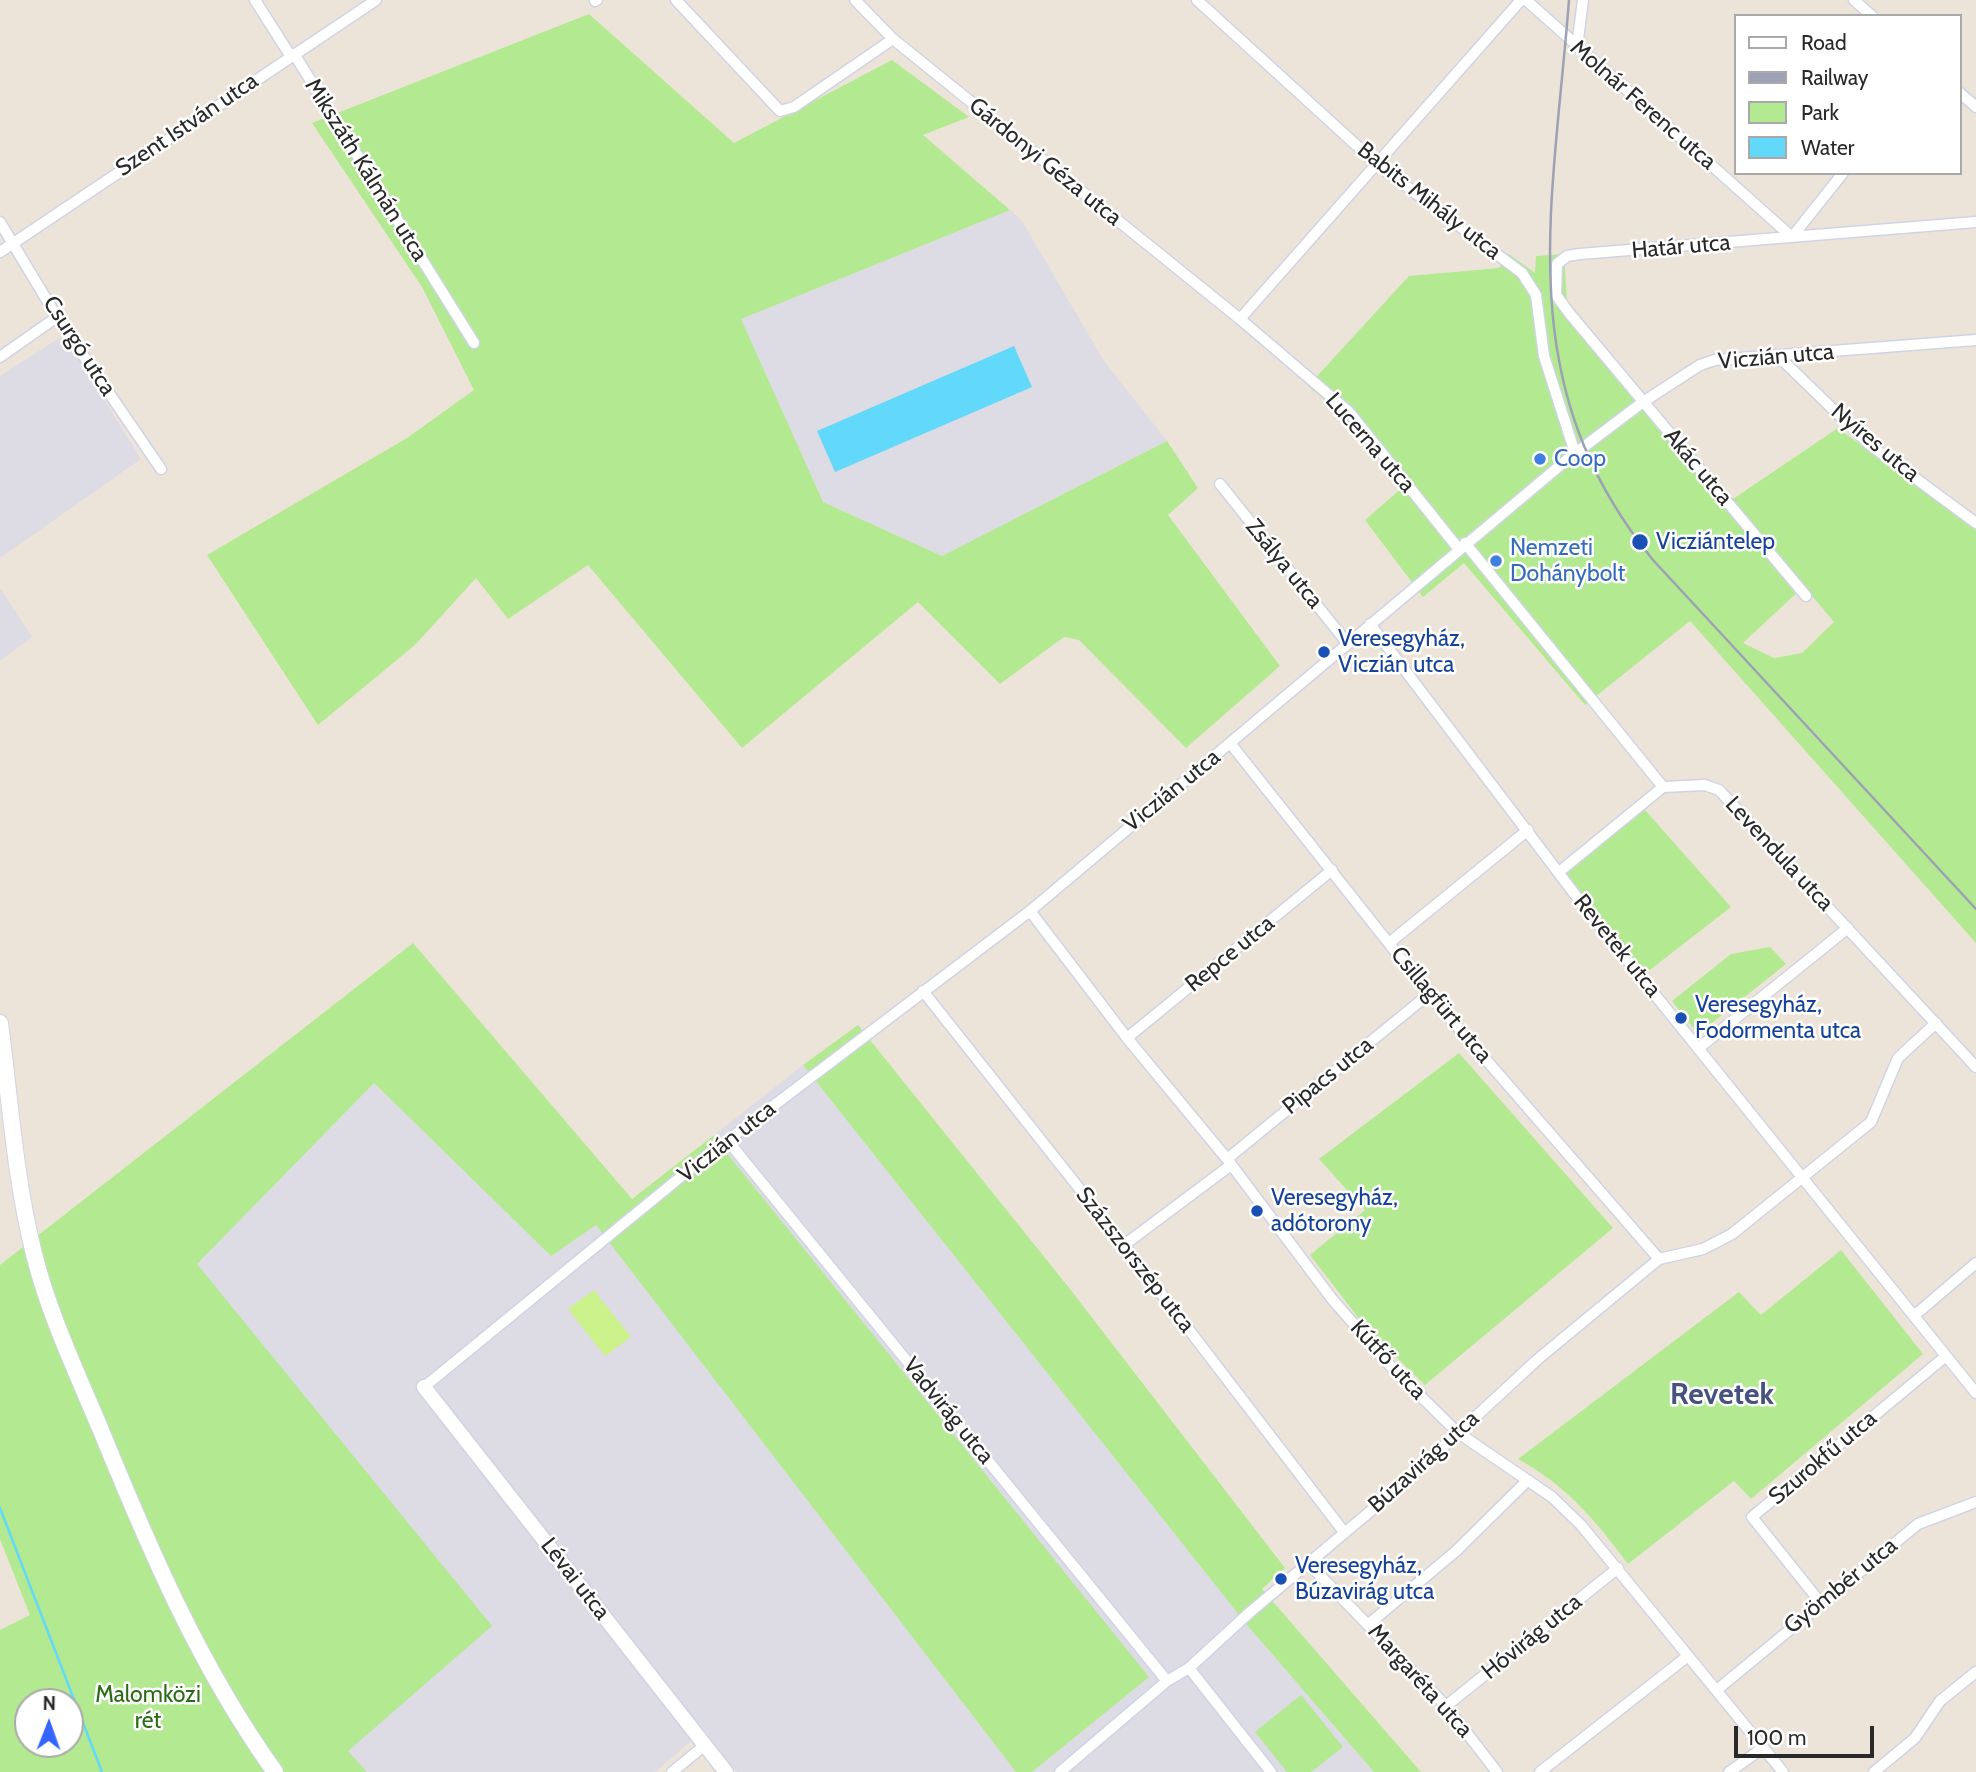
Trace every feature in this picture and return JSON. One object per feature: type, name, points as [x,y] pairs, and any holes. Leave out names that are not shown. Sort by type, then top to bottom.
[{"type":"main road","points":[[0,1023],[25,1205],[34,1253],[51,1309],[134,1510],[184,1622],[227,1699],[275,1772]]},
{"type":"street","name":"Mikszáth Kálmán utca","points":[[255,0],[292,54],[474,343]]},
{"type":"street","name":"Szent István utca","points":[[0,252],[376,0]]},
{"type":"street","points":[[676,0],[780,111],[794,107],[892,39]]},
{"type":"street","name":"Gárdonyi Géza utca","points":[[855,0],[892,39],[1240,319]]},
{"type":"street","name":"Babits Mihály utca","points":[[1197,0],[1378,165],[1522,273],[1536,295],[1544,356],[1575,453]]},
{"type":"street","points":[[1240,319],[1524,0]]},
{"type":"street","name":"Molnár Ferenc utca","points":[[1524,0],[1792,237]]},
{"type":"street","points":[[1577,47],[1583,0]]},
{"type":"street","points":[[1854,0],[1870,14]]},
{"type":"street","points":[[1962,95],[1976,107]]},
{"type":"street","points":[[1792,237],[1841,175]]},
{"type":"street","name":"Csurgó utca","points":[[0,222],[57,317],[161,468]]},
{"type":"street","name":"Határ utca","points":[[1643,402],[1556,295],[1558,264],[1567,256],[1976,222]]},
{"type":"street","points":[[0,357],[57,317]]},
{"type":"street","name":"Lucerna utca","points":[[1240,319],[1349,411],[1462,546]]},
{"type":"street","name":"Viczián utca","points":[[424,1387],[728,1141],[1030,911],[1462,546],[1575,453],[1643,402],[1706,362],[1976,340]]},
{"type":"street","name":"Nyíres utca","points":[[1779,357],[1869,444],[1976,523]]},
{"type":"street","name":"Akác utca","points":[[1643,402],[1806,596]]},
{"type":"street","name":"Zsálya utca","points":[[1220,484],[1348,644]]},
{"type":"street","points":[[1462,546],[1663,787],[1559,872]]},
{"type":"street","name":"Revetek utca","points":[[1370,624],[1559,872],[1976,1392]]},
{"type":"street","name":"Csillagfürt utca","points":[[1230,743],[1429,994],[1659,1259]]},
{"type":"street","name":"Levendula utca","points":[[1663,787],[1706,785],[1719,790],[1976,1067]]},
{"type":"street","points":[[1389,943],[1528,830]]},
{"type":"street","name":"Repce utca","points":[[1128,1038],[1332,870]]},
{"type":"street","name":"Kútfő utca","points":[[1030,911],[1128,1038],[1229,1162],[1332,1299],[1392,1369],[1457,1432],[1552,1497],[1581,1525],[1718,1689],[1783,1772]]},
{"type":"street","points":[[1699,1048],[1848,928]]},
{"type":"street","name":"Százszorszép utca","points":[[923,991],[1124,1245],[1344,1532]]},
{"type":"street","name":"Pipacs utca","points":[[1124,1245],[1229,1162],[1429,994]]},
{"type":"street","name":"Búzavirág utca","points":[[1060,1772],[1167,1681],[1189,1668],[1249,1613],[1404,1483],[1457,1432],[1659,1259],[1703,1249],[1732,1234],[1801,1175],[1871,1122],[1898,1058],[1936,1023]]},
{"type":"street","name":"Vadvirág utca","points":[[728,1141],[1167,1681]]},
{"type":"street","points":[[1915,1315],[1976,1263]]},
{"type":"street","name":"Szurokfű utca","points":[[1820,1602],[1752,1517],[1946,1356]]},
{"type":"street","name":"Lévai utca","points":[[424,1387],[726,1772]]},
{"type":"street","points":[[1370,1623],[1457,1551],[1528,1480]]},
{"type":"street","name":"Gyömbér utca","points":[[1718,1689],[1820,1602],[1918,1524],[1976,1502]]},
{"type":"street","name":"Margaréta utca","points":[[1309,1564],[1370,1623],[1446,1706],[1497,1772]]},
{"type":"street","name":"Hóvirág utca","points":[[1446,1706],[1618,1567]]},
{"type":"street","points":[[1540,1772],[1688,1656]]},
{"type":"street","points":[[1189,1668],[1271,1772]]},
{"type":"street","points":[[1874,1772],[1915,1738],[1940,1701],[1976,1672]]},
{"type":"street","points":[[672,1772],[705,1745]]},
{"type":"street","points":[[1729,1772],[1763,1748]]},
{"type":"shaded area","points":[[1010,210],[1022,221],[1104,361],[1167,441],[942,556],[823,502],[740,319]]},
{"type":"shaded area","points":[[64,335],[141,459],[0,558],[0,376]]},
{"type":"shaded area","points":[[0,588],[32,637],[0,661]]},
{"type":"shaded area","points":[[803,1065],[1247,1625],[1374,1772],[1032,1772],[1148,1677],[713,1136]]},
{"type":"shaded area","points":[[374,1083],[551,1256],[596,1224],[1016,1772],[737,1772],[704,1730],[655,1772],[367,1772],[347,1751],[196,1264]]},
{"type":"green space","points":[[589,14],[734,143],[892,60],[969,117],[923,135],[1010,210],[741,319],[823,502],[942,556],[1167,441],[1198,488],[1168,515],[1280,666],[1186,748],[1079,640],[1064,637],[1000,684],[918,602],[742,748],[588,565],[508,619],[476,578],[415,645],[318,725],[207,555],[407,438],[474,390],[422,287],[312,123]]},
{"type":"green space","points":[[1509,254],[1535,273],[1536,256],[1564,254],[1567,300],[1730,501],[1838,428],[1976,530],[1976,943],[1690,621],[1585,705],[1464,563],[1423,597],[1365,520],[1403,487],[1343,415],[1308,386],[1409,276],[1499,268]],"holes":[[[1804,586],[1834,622],[1802,653],[1774,658],[1743,643]]]},
{"type":"green space","points":[[1645,810],[1731,907],[1646,973],[1593,913],[1565,872]]},
{"type":"green space","name":"Malomközi rét","points":[[413,943],[632,1199],[713,1136],[1149,1677],[1032,1772],[1016,1772],[596,1225],[551,1256],[374,1083],[197,1264],[492,1626],[348,1751],[367,1772],[0,1772],[0,1630],[30,1615],[0,1539],[0,1265]]},
{"type":"green space","points":[[1770,947],[1786,964],[1698,1034],[1672,1001],[1731,954]]},
{"type":"green space","points":[[858,1025],[1070,1289],[1285,1568],[1262,1589],[1421,1772],[1374,1772],[1247,1625],[803,1065]]},
{"type":"green space","points":[[1459,1053],[1613,1228],[1425,1385],[1367,1329],[1310,1255],[1365,1210],[1319,1159]]},
{"type":"green space","points":[[1841,1250],[1923,1354],[1751,1499],[1734,1481],[1628,1564],[1579,1505],[1551,1480],[1518,1459],[1739,1292],[1761,1315]]},
{"type":"green space","points":[[594,1290],[631,1337],[605,1356],[568,1309]]},
{"type":"green space","points":[[1301,1695],[1343,1747],[1311,1772],[1287,1772],[1255,1732]]},
{"type":"water","points":[[1014,346],[1032,387],[835,472],[817,431]]},
{"type":"waterway","points":[[0,1508],[102,1772]]},
{"type":"railway","points":[[1569,0],[1555,151],[1551,292],[1559,360],[1577,427],[1607,494],[1653,560],[1976,909]]},
{"type":"place","name":"Coop","points":[[1540,459]]},
{"type":"place","name":"Vicziántelep","points":[[1640,542]]},
{"type":"place","name":"Nemzeti Dohánybolt","points":[[1496,561]]},
{"type":"place","name":"Veresegyház, Viczián utca","points":[[1324,652]]},
{"type":"place","name":"Veresegyház, Fodormenta utca","points":[[1681,1018]]},
{"type":"place","name":"Veresegyház, adótorony","points":[[1257,1211]]},
{"type":"place","name":"Veresegyház, Búzavirág utca","points":[[1281,1579]]},
{"type":"district","name":"Revetek","points":[[1722,1395]]}]
